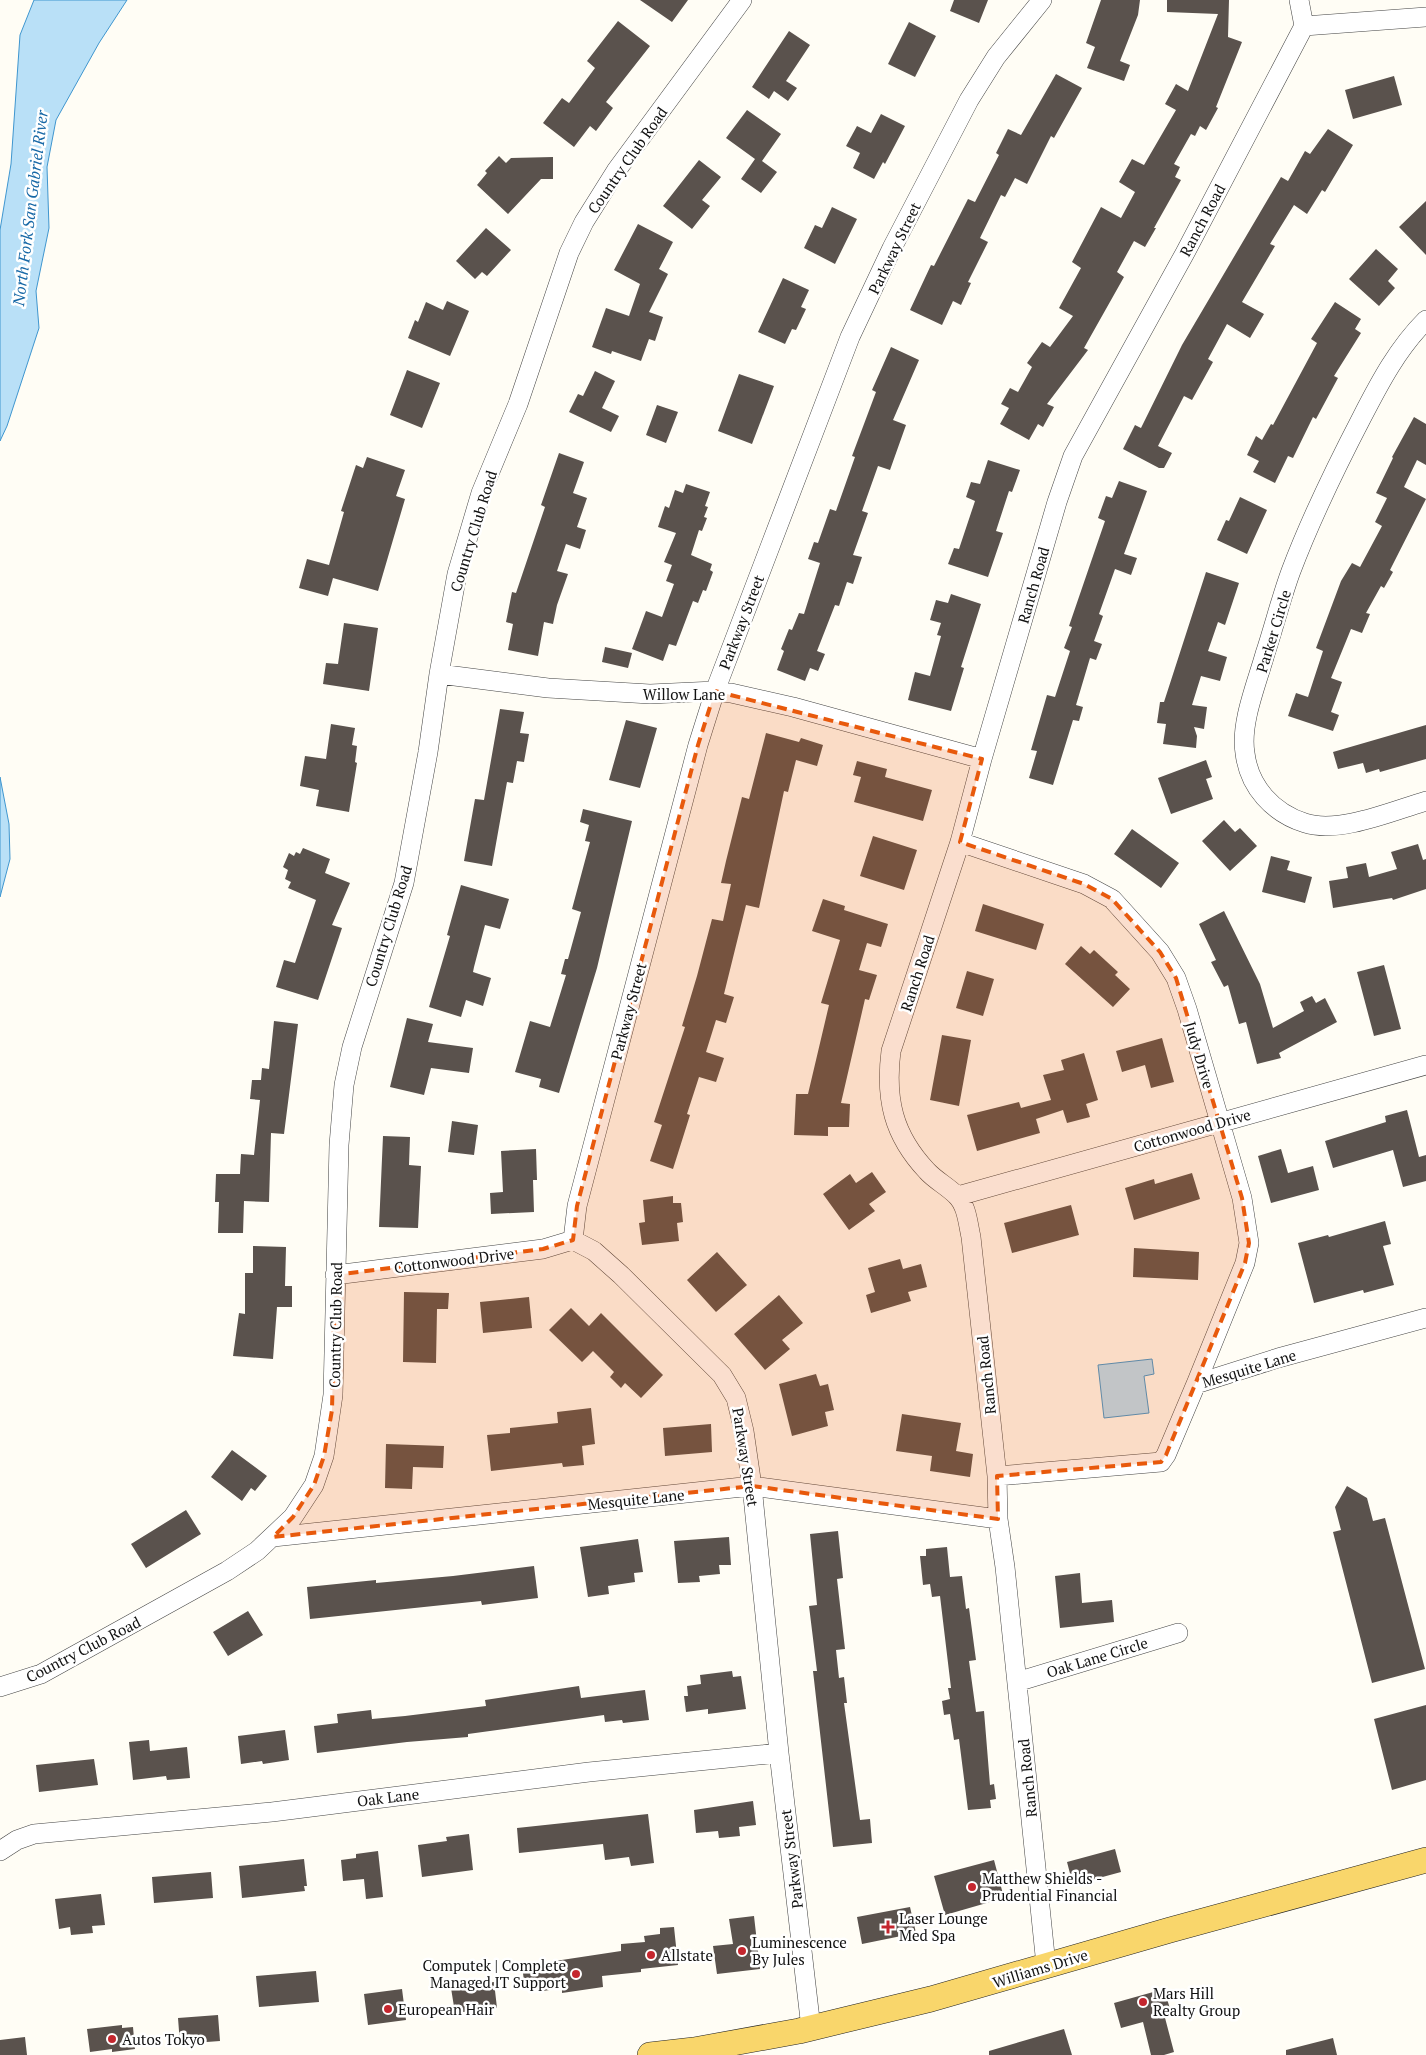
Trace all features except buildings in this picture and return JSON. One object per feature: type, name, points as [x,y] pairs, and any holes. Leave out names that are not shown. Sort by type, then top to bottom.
[{"type":"main road","name":"Williams Drive","points":[[650,2055],[704,2048],[811,2028],[950,1994],[1170,1930],[1426,1860]]},
{"type":"street","name":"Country Club Road","points":[[0,1687],[41,1674],[227,1571],[257,1552],[293,1517],[314,1485],[324,1456],[332,1410],[339,1139],[344,1084],[354,1040],[404,883],[428,752],[439,674],[457,574],[481,493],[518,404],[569,253],[584,222],[616,171],[742,0]]},
{"type":"street","name":"Parkway Street","points":[[811,2028],[779,1753],[752,1486],[744,1431],[736,1398],[722,1375],[616,1270],[594,1250],[573,1240],[577,1206],[698,745],[715,691],[850,337],[892,248],[969,100],[996,57],[1042,0]]},
{"type":"street","points":[[1299,0],[1304,26],[1426,17]]},
{"type":"street","name":"Ranch Road","points":[[1046,1965],[1005,1567],[998,1520],[997,1476],[971,1237],[966,1213],[958,1196],[928,1172],[900,1136],[894,1120],[888,1087],[891,1052],[960,842],[982,759],[1057,502],[1073,456],[1185,253],[1304,26]]},
{"type":"street","name":"Parker Circle","points":[[1426,320],[1413,333],[1386,372],[1337,463],[1313,518],[1291,572],[1250,703],[1244,741],[1248,767],[1256,785],[1266,800],[1291,818],[1306,824],[1337,827],[1426,801]]},
{"type":"street","name":"Willow Lane","points":[[439,674],[548,688],[650,694],[715,691],[792,707],[982,759]]},
{"type":"street","name":"Judy Drive","points":[[960,842],[1084,884],[1112,898],[1160,952],[1176,978],[1242,1198],[1248,1243],[1245,1263],[1196,1384]]},
{"type":"street","name":"Cottonwood Drive","points":[[958,1196],[1426,1065]]},
{"type":"street","name":"Cottonwood Drive","points":[[335,1275],[543,1249],[573,1240]]},
{"type":"street","name":"Mesquite Lane","points":[[997,1476],[1160,1462],[1166,1455],[1196,1384],[1278,1358],[1426,1318]]},
{"type":"street","name":"Mesquite Lane","points":[[273,1537],[752,1486],[998,1520]]},
{"type":"street","name":"Oak Lane Circle","points":[[1017,1682],[1178,1633]]},
{"type":"street","name":"Oak Lane","points":[[0,1851],[17,1840],[34,1834],[272,1812],[588,1772],[779,1753]]},
{"type":"highlighted area","points":[[715,691],[982,759],[960,842],[1084,884],[1112,899],[1160,952],[1176,978],[1242,1198],[1249,1243],[1245,1263],[1166,1455],[1161,1462],[997,1476],[998,1519],[752,1486],[273,1537],[293,1517],[314,1485],[324,1456],[332,1410],[335,1275],[543,1249],[573,1240],[577,1206],[698,745]]},
{"type":"water","name":"North Fork San Gabriel River","points":[[34,0],[127,0],[99,43],[56,120],[47,167],[49,228],[36,291],[39,328],[7,426],[0,441],[0,230],[11,164],[20,35]]},
{"type":"water","points":[[0,777],[9,824],[10,859],[0,897]]},
{"type":"water","points":[[1152,1359],[1154,1374],[1144,1376],[1149,1413],[1104,1418],[1098,1365]]},
{"type":"place","name":"Matthew Shields - Prudential Financial","points":[[972,1887]]},
{"type":"place","name":"Laser Lounge Med Spa","points":[[888,1927]]},
{"type":"place","name":"Luminescence By Jules","points":[[742,1951]]},
{"type":"place","name":"Allstate","points":[[651,1955]]},
{"type":"place","name":"Computek | Complete Managed IT Support","points":[[576,1974]]},
{"type":"place","name":"Mars Hill Realty Group","points":[[1143,2002]]},
{"type":"place","name":"European Hair","points":[[388,2009]]},
{"type":"place","name":"Autos Tokyo","points":[[112,2039]]}]
